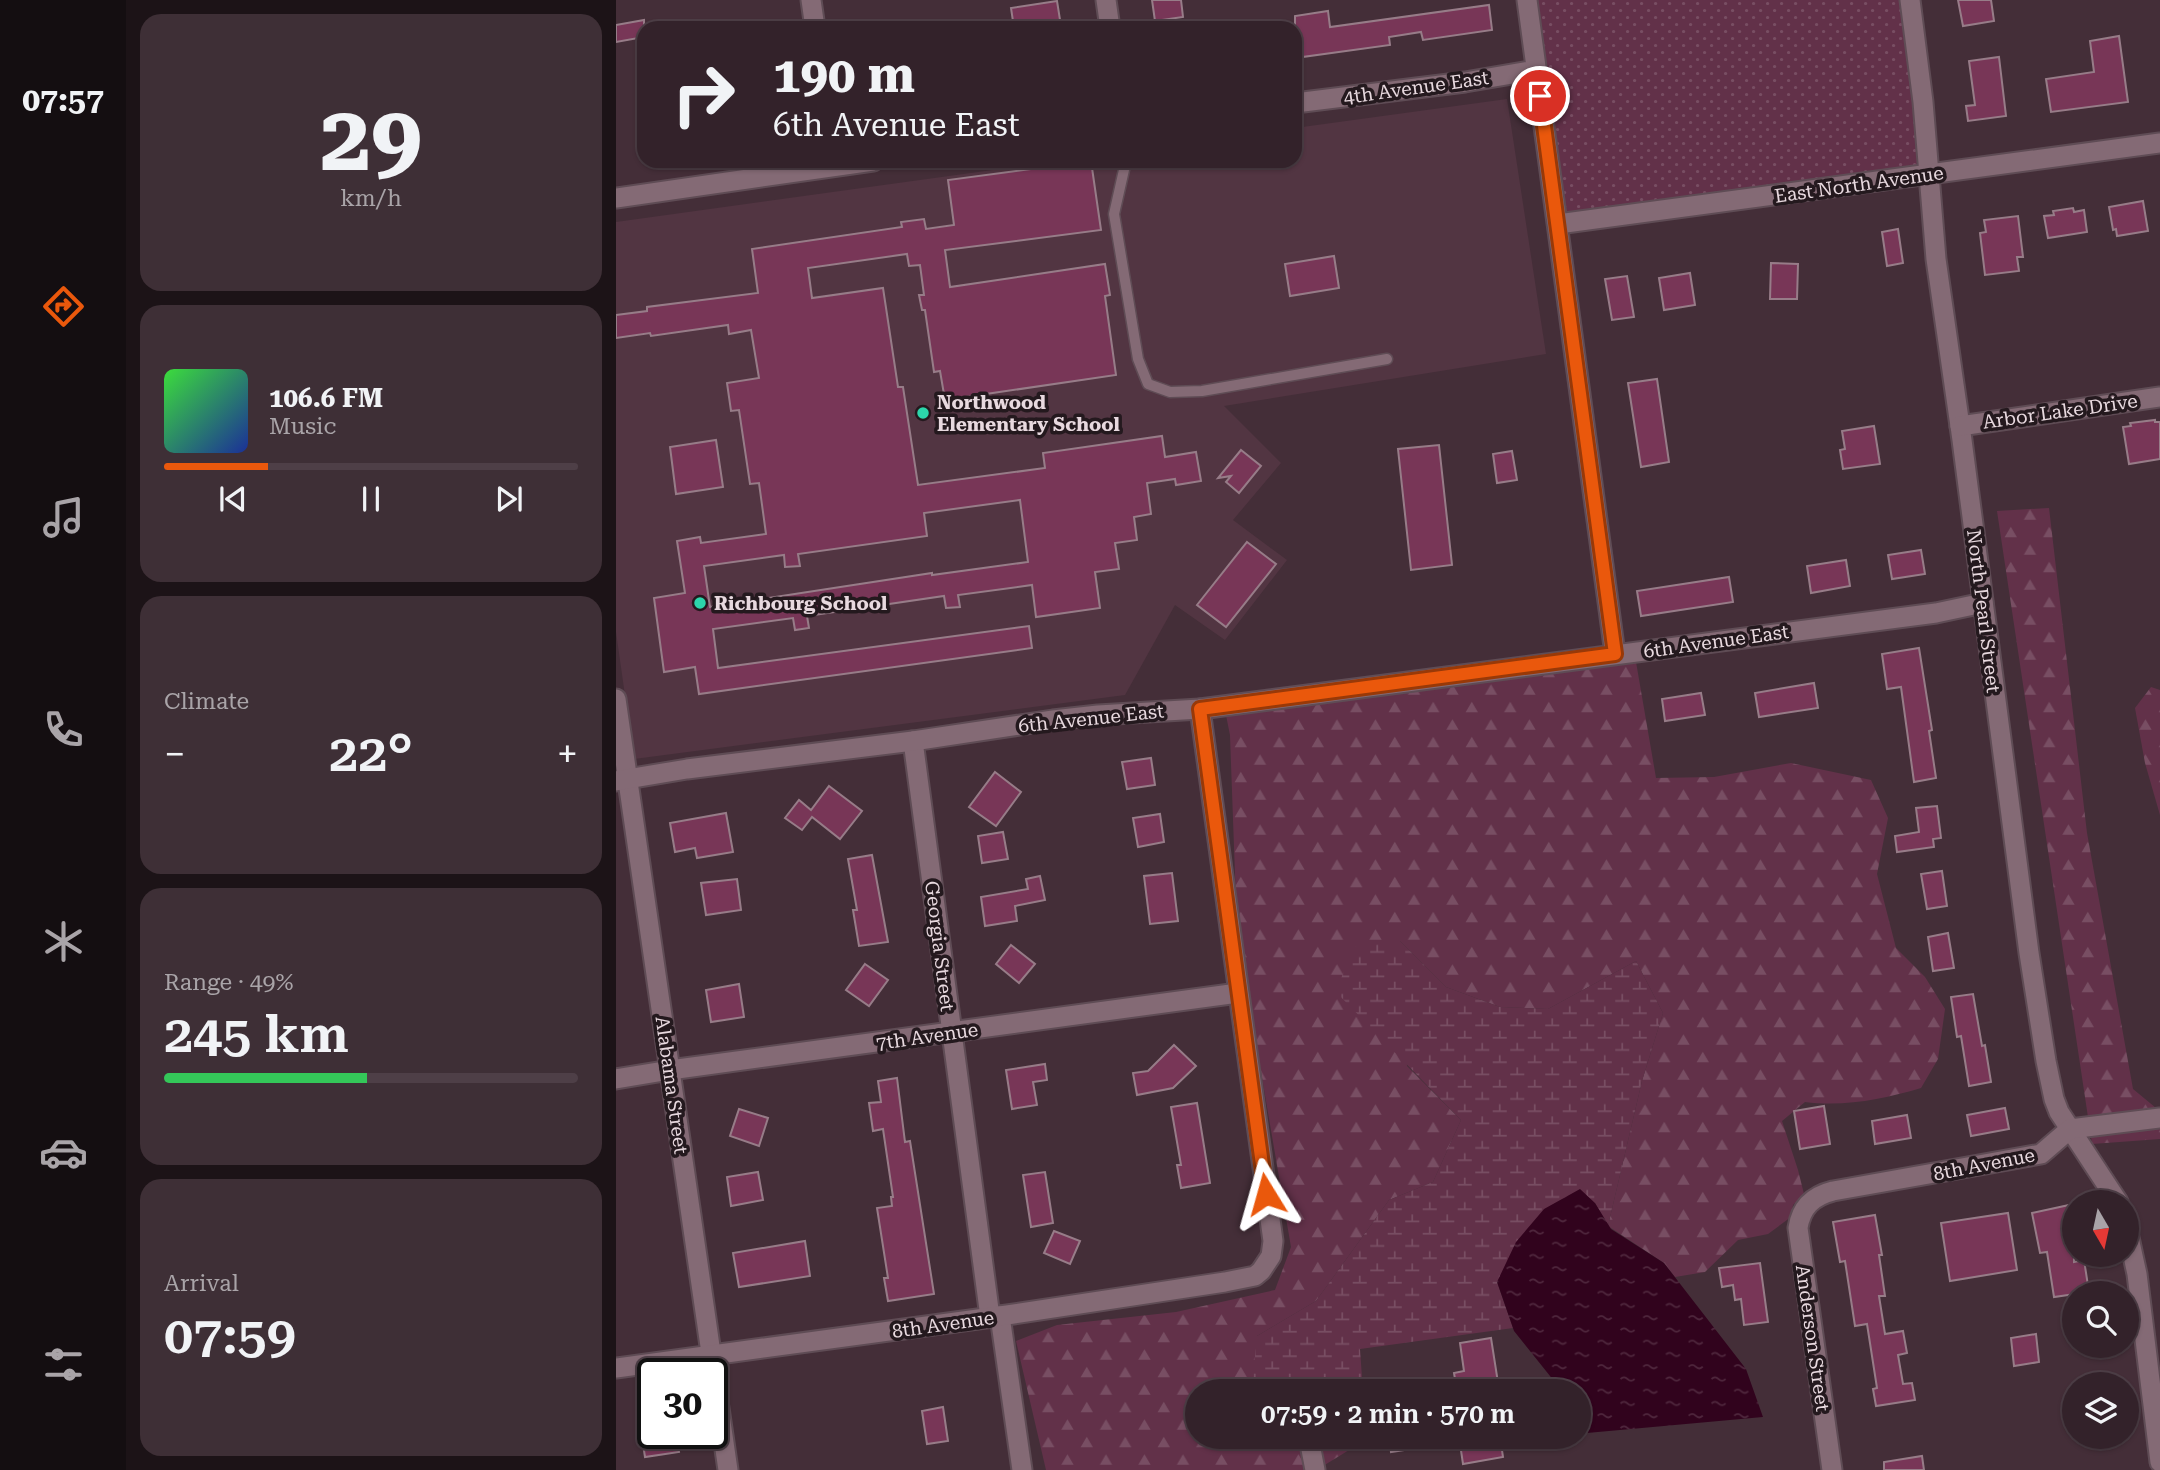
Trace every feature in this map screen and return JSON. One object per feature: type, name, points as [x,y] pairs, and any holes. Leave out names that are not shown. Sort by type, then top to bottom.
[{"type":"street","points":[[811,0],[814,21]]},
{"type":"street","points":[[1106,0],[1109,21]]},
{"type":"street","points":[[1527,0],[1615,654]]},
{"type":"street","name":"North Pearl Street","points":[[1910,0],[1930,174],[1936,259],[2029,953],[2046,1060],[2054,1100],[2110,1190]]},
{"type":"street","name":"4th Avenue East","points":[[1302,102],[1536,70]]},
{"type":"street","name":"East North Avenue","points":[[1558,224],[2160,143]]},
{"type":"street","points":[[616,198],[808,168]]},
{"type":"street","name":"Arbor Lake Drive","points":[[1960,426],[2160,397]]},
{"type":"street","name":"6th Avenue East","points":[[622,780],[687,769],[1098,715],[1200,709],[1936,613],[1983,603]]},
{"type":"street","name":"Alabama Street","points":[[616,699],[622,780],[670,1070],[728,1470]]},
{"type":"street","points":[[1200,709],[1238,993]]},
{"type":"street","name":"Georgia Street","points":[[913,741],[951,1033],[995,1317],[1022,1470]]},
{"type":"street","name":"8th Avenue","points":[[616,1368],[995,1317],[1255,1276],[1271,1256],[1273,1241],[1238,993]]},
{"type":"street","name":"7th Avenue","points":[[616,1079],[1238,993]]},
{"type":"street","points":[[2070,1129],[2160,1118]]},
{"type":"street","name":"8th Avenue","points":[[1805,1207],[1819,1195],[1833,1191],[2041,1154],[2070,1129]]},
{"type":"street","name":"Anderson Street","points":[[1805,1207],[1800,1214],[1798,1228],[1832,1470]]},
{"type":"street","points":[[2135,1267],[2160,1462]]},
{"type":"street","points":[[1311,1449],[1315,1470]]},
{"type":"lane","points":[[1124,168],[1114,214],[1138,359],[1148,384],[1170,392],[1202,391],[1387,359]]},
{"type":"shaded area","name":"Northwood Elementary School","points":[[1507,99],[1546,354],[1224,406],[1281,463],[1233,520],[1287,560],[1225,640],[1175,605],[1125,695],[634,759],[616,632],[616,222],[1006,168],[1302,168],[1302,127]]},
{"type":"green space","points":[[1535,0],[1902,0],[1921,166],[1565,214]]},
{"type":"green space","points":[[2049,508],[2087,833],[2133,1089],[2156,1108],[2088,1117],[1997,511]]},
{"type":"green space","points":[[1636,662],[1656,778],[1714,777],[1791,763],[1871,780],[1888,818],[1877,874],[1896,948],[1925,977],[1945,1009],[1938,1059],[1921,1088],[1864,1101],[1805,1102],[1782,1121],[1804,1194],[1793,1205],[1791,1217],[1768,1234],[1738,1240],[1705,1272],[1675,1277],[1664,1263],[1608,1226],[1642,1081],[1663,1013],[1636,961],[1548,1009],[1500,1007],[1446,987],[1400,941],[1407,1066],[1461,1120],[1433,1182],[1389,1200],[1316,1301],[1257,1336],[1303,1379],[1185,1379],[1185,1449],[1302,1449],[1306,1470],[1046,1470],[1016,1341],[1057,1325],[1176,1312],[1275,1290],[1291,1247],[1246,984],[1236,902],[1230,735],[1226,715]]},
{"type":"green space","points":[[2151,687],[2160,690],[2160,815],[2145,763],[2135,708]]},
{"type":"green space","points":[[1400,941],[1446,987],[1500,1007],[1548,1009],[1636,961],[1663,1013],[1642,1081],[1608,1226],[1595,1203],[1497,1282],[1513,1328],[1360,1349],[1362,1378],[1358,1379],[1253,1378],[1257,1336],[1316,1301],[1389,1200],[1433,1182],[1461,1120],[1336,992],[1353,947]]},
{"type":"green space","points":[[2160,1128],[2160,1139],[2092,1144],[2091,1137]]},
{"type":"green space","points":[[1320,1449],[1351,1449],[1323,1466]]},
{"type":"water","points":[[1580,1189],[1595,1203],[1611,1229],[1664,1263],[1746,1369],[1763,1417],[1591,1433],[1591,1379],[1552,1379],[1514,1331],[1497,1282],[1516,1242],[1544,1209]]},
{"type":"building","points":[[1152,0],[1181,0],[1183,17],[1155,21]]},
{"type":"building","points":[[1958,0],[1991,0],[1994,21],[1963,26]]},
{"type":"building","points":[[1057,1],[1060,21],[1013,21],[1011,8]]},
{"type":"building","points":[[1489,5],[1492,30],[1423,40],[1421,32],[1389,37],[1390,45],[1302,57],[1302,21],[1295,21],[1295,16],[1328,11],[1330,27]]},
{"type":"building","points":[[637,21],[637,38],[616,42],[616,25]]},
{"type":"building","points":[[2119,36],[2128,102],[2051,112],[2046,79],[2094,72],[2090,41]]},
{"type":"building","points":[[1999,57],[2006,116],[1968,121],[1966,106],[1975,105],[1969,61]]},
{"type":"building","points":[[1038,168],[1092,168],[1101,230],[945,250],[950,287],[1105,264],[1110,295],[1105,296],[1116,375],[945,400],[940,371],[934,372],[925,310],[922,310],[919,295],[924,295],[920,265],[909,266],[907,254],[808,268],[812,298],[883,288],[898,387],[903,387],[918,485],[1045,468],[1043,453],[1162,436],[1165,457],[1196,452],[1201,481],[1176,485],[1175,479],[1147,483],[1151,514],[1134,517],[1137,540],[1115,543],[1119,569],[1095,572],[1100,608],[1036,617],[1032,585],[958,595],[960,607],[946,608],[944,596],[807,616],[809,628],[795,630],[793,618],[713,629],[718,668],[1029,626],[1032,648],[699,694],[695,667],[664,672],[654,598],[685,593],[677,541],[700,537],[701,543],[766,534],[759,483],[750,484],[739,410],[731,411],[727,383],[759,378],[751,330],[729,334],[728,325],[616,338],[616,315],[647,311],[647,307],[758,293],[752,249],[902,227],[901,222],[924,219],[926,229],[954,225],[948,180]],"holes":[[[1020,500],[1028,562],[710,607],[704,566],[784,555],[785,567],[800,566],[798,554],[927,536],[924,513]]]},
{"type":"building","points":[[2143,201],[2148,231],[2117,236],[2116,229],[2113,230],[2109,207]]},
{"type":"building","points":[[2073,208],[2074,212],[2084,210],[2087,232],[2048,238],[2044,216],[2054,215],[2053,211]]},
{"type":"building","points":[[2018,216],[2023,257],[2017,257],[2019,271],[1985,275],[1980,233],[1986,232],[1984,220]]},
{"type":"building","points":[[1898,229],[1903,263],[1887,266],[1882,232]]},
{"type":"building","points":[[1334,256],[1339,288],[1290,296],[1285,264]]},
{"type":"building","points":[[1771,263],[1798,264],[1797,299],[1770,299]]},
{"type":"building","points":[[1690,273],[1695,305],[1664,310],[1659,278]]},
{"type":"building","points":[[1627,276],[1634,317],[1612,320],[1605,279]]},
{"type":"building","points":[[1657,379],[1669,462],[1641,467],[1628,383]]},
{"type":"building","points":[[2155,420],[2160,422],[2160,459],[2129,464],[2123,427],[2131,426],[2130,423]]},
{"type":"building","points":[[1874,426],[1880,464],[1843,469],[1840,450],[1845,449],[1842,431]]},
{"type":"building","points":[[716,440],[723,487],[676,494],[670,447]]},
{"type":"building","points":[[1439,445],[1452,565],[1411,570],[1398,449]]},
{"type":"building","points":[[1241,450],[1261,466],[1239,493],[1226,482],[1231,476],[1218,478]]},
{"type":"building","points":[[1512,451],[1517,480],[1497,483],[1493,454]]},
{"type":"building","points":[[1247,542],[1276,564],[1226,627],[1197,605]]},
{"type":"building","points":[[1921,550],[1925,574],[1892,579],[1888,555]]},
{"type":"building","points":[[1846,560],[1850,586],[1811,593],[1807,566]]},
{"type":"building","points":[[1729,577],[1733,602],[1641,616],[1637,591]]},
{"type":"building","points":[[1919,648],[1932,730],[1929,731],[1936,778],[1914,782],[1901,687],[1887,689],[1882,654]]},
{"type":"building","points":[[1814,683],[1818,708],[1759,717],[1755,693]]},
{"type":"building","points":[[1701,693],[1705,715],[1665,721],[1662,699]]},
{"type":"building","points":[[1151,758],[1155,785],[1127,789],[1122,762]]},
{"type":"building","points":[[995,772],[1021,792],[996,826],[969,807]]},
{"type":"building","points":[[829,786],[862,811],[840,839],[812,817],[802,830],[785,818],[799,800],[811,810]]},
{"type":"building","points":[[1937,806],[1941,838],[1933,839],[1934,847],[1897,852],[1895,836],[1919,832],[1916,808]]},
{"type":"building","points":[[726,813],[733,852],[697,858],[695,848],[675,852],[670,823]]},
{"type":"building","points":[[1160,814],[1164,842],[1138,847],[1133,818]]},
{"type":"building","points":[[1003,832],[1008,859],[982,863],[978,836]]},
{"type":"building","points":[[872,855],[888,942],[859,946],[853,910],[857,910],[848,859]]},
{"type":"building","points":[[1942,871],[1947,906],[1927,909],[1921,874]]},
{"type":"building","points":[[1172,873],[1178,921],[1150,924],[1144,876]]},
{"type":"building","points":[[1040,876],[1045,900],[1015,906],[1017,921],[985,926],[981,897],[1028,889],[1026,879]]},
{"type":"building","points":[[737,879],[741,910],[706,915],[701,883]]},
{"type":"building","points":[[1948,933],[1954,968],[1933,971],[1928,937]]},
{"type":"building","points":[[1011,945],[1035,964],[1019,983],[996,964]]},
{"type":"building","points":[[865,964],[888,980],[869,1006],[846,990]]},
{"type":"building","points":[[739,984],[744,1017],[711,1022],[706,990]]},
{"type":"building","points":[[1973,994],[1991,1082],[1969,1086],[1951,997]]},
{"type":"building","points":[[1174,1045],[1196,1066],[1173,1088],[1137,1095],[1133,1073],[1148,1071]]},
{"type":"building","points":[[1045,1064],[1047,1080],[1033,1082],[1037,1105],[1012,1109],[1006,1070]]},
{"type":"building","points":[[897,1078],[905,1142],[910,1141],[934,1294],[888,1301],[884,1278],[888,1278],[877,1208],[892,1206],[893,1197],[883,1129],[873,1131],[869,1103],[881,1102],[878,1081]]},
{"type":"building","points":[[1197,1103],[1210,1183],[1181,1188],[1177,1165],[1181,1165],[1171,1107]]},
{"type":"building","points":[[1824,1106],[1830,1144],[1800,1149],[1794,1111]]},
{"type":"building","points":[[2005,1108],[2009,1129],[1971,1136],[1967,1115]]},
{"type":"building","points":[[739,1109],[768,1118],[759,1146],[730,1136]]},
{"type":"building","points":[[1907,1115],[1911,1138],[1875,1144],[1872,1121]]},
{"type":"building","points":[[758,1172],[763,1200],[731,1206],[727,1177]]},
{"type":"building","points":[[1045,1172],[1053,1223],[1031,1227],[1023,1175]]},
{"type":"building","points":[[2062,1207],[2062,1267],[2085,1267],[2087,1281],[2062,1281],[2062,1296],[2054,1297],[2047,1252],[2040,1253],[2032,1213]]},
{"type":"building","points":[[2008,1213],[2017,1270],[1950,1281],[1941,1223]]},
{"type":"building","points":[[1875,1215],[1882,1255],[1879,1255],[1885,1296],[1879,1296],[1885,1334],[1903,1331],[1907,1353],[1898,1355],[1903,1384],[1912,1383],[1915,1400],[1876,1406],[1873,1389],[1877,1388],[1867,1324],[1855,1326],[1845,1261],[1840,1262],[1833,1222]]},
{"type":"building","points":[[1054,1231],[1080,1241],[1070,1264],[1044,1253]]},
{"type":"building","points":[[805,1241],[810,1276],[739,1287],[733,1253]]},
{"type":"building","points":[[1760,1263],[1768,1322],[1744,1325],[1741,1299],[1735,1300],[1733,1285],[1722,1287],[1719,1268]]},
{"type":"building","points":[[2036,1334],[2039,1362],[2014,1366],[2011,1338]]},
{"type":"building","points":[[1491,1338],[1497,1379],[1455,1379],[1454,1373],[1464,1371],[1460,1343]]},
{"type":"building","points":[[943,1407],[948,1441],[927,1444],[922,1411]]},
{"type":"building","points":[[644,1449],[679,1449],[679,1452],[645,1457]]},
{"type":"building","points":[[1461,1449],[1502,1449],[1503,1457],[1463,1464]]},
{"type":"building","points":[[1922,1456],[1924,1470],[1884,1470],[1884,1462]]},
{"type":"place","name":"Northwood Elementary School","points":[[923,413]]},
{"type":"place","name":"Richbourg School","points":[[700,603]]},
{"type":"route","points":[[1266,1194],[1200,709],[1615,654],[1540,96]]}]
